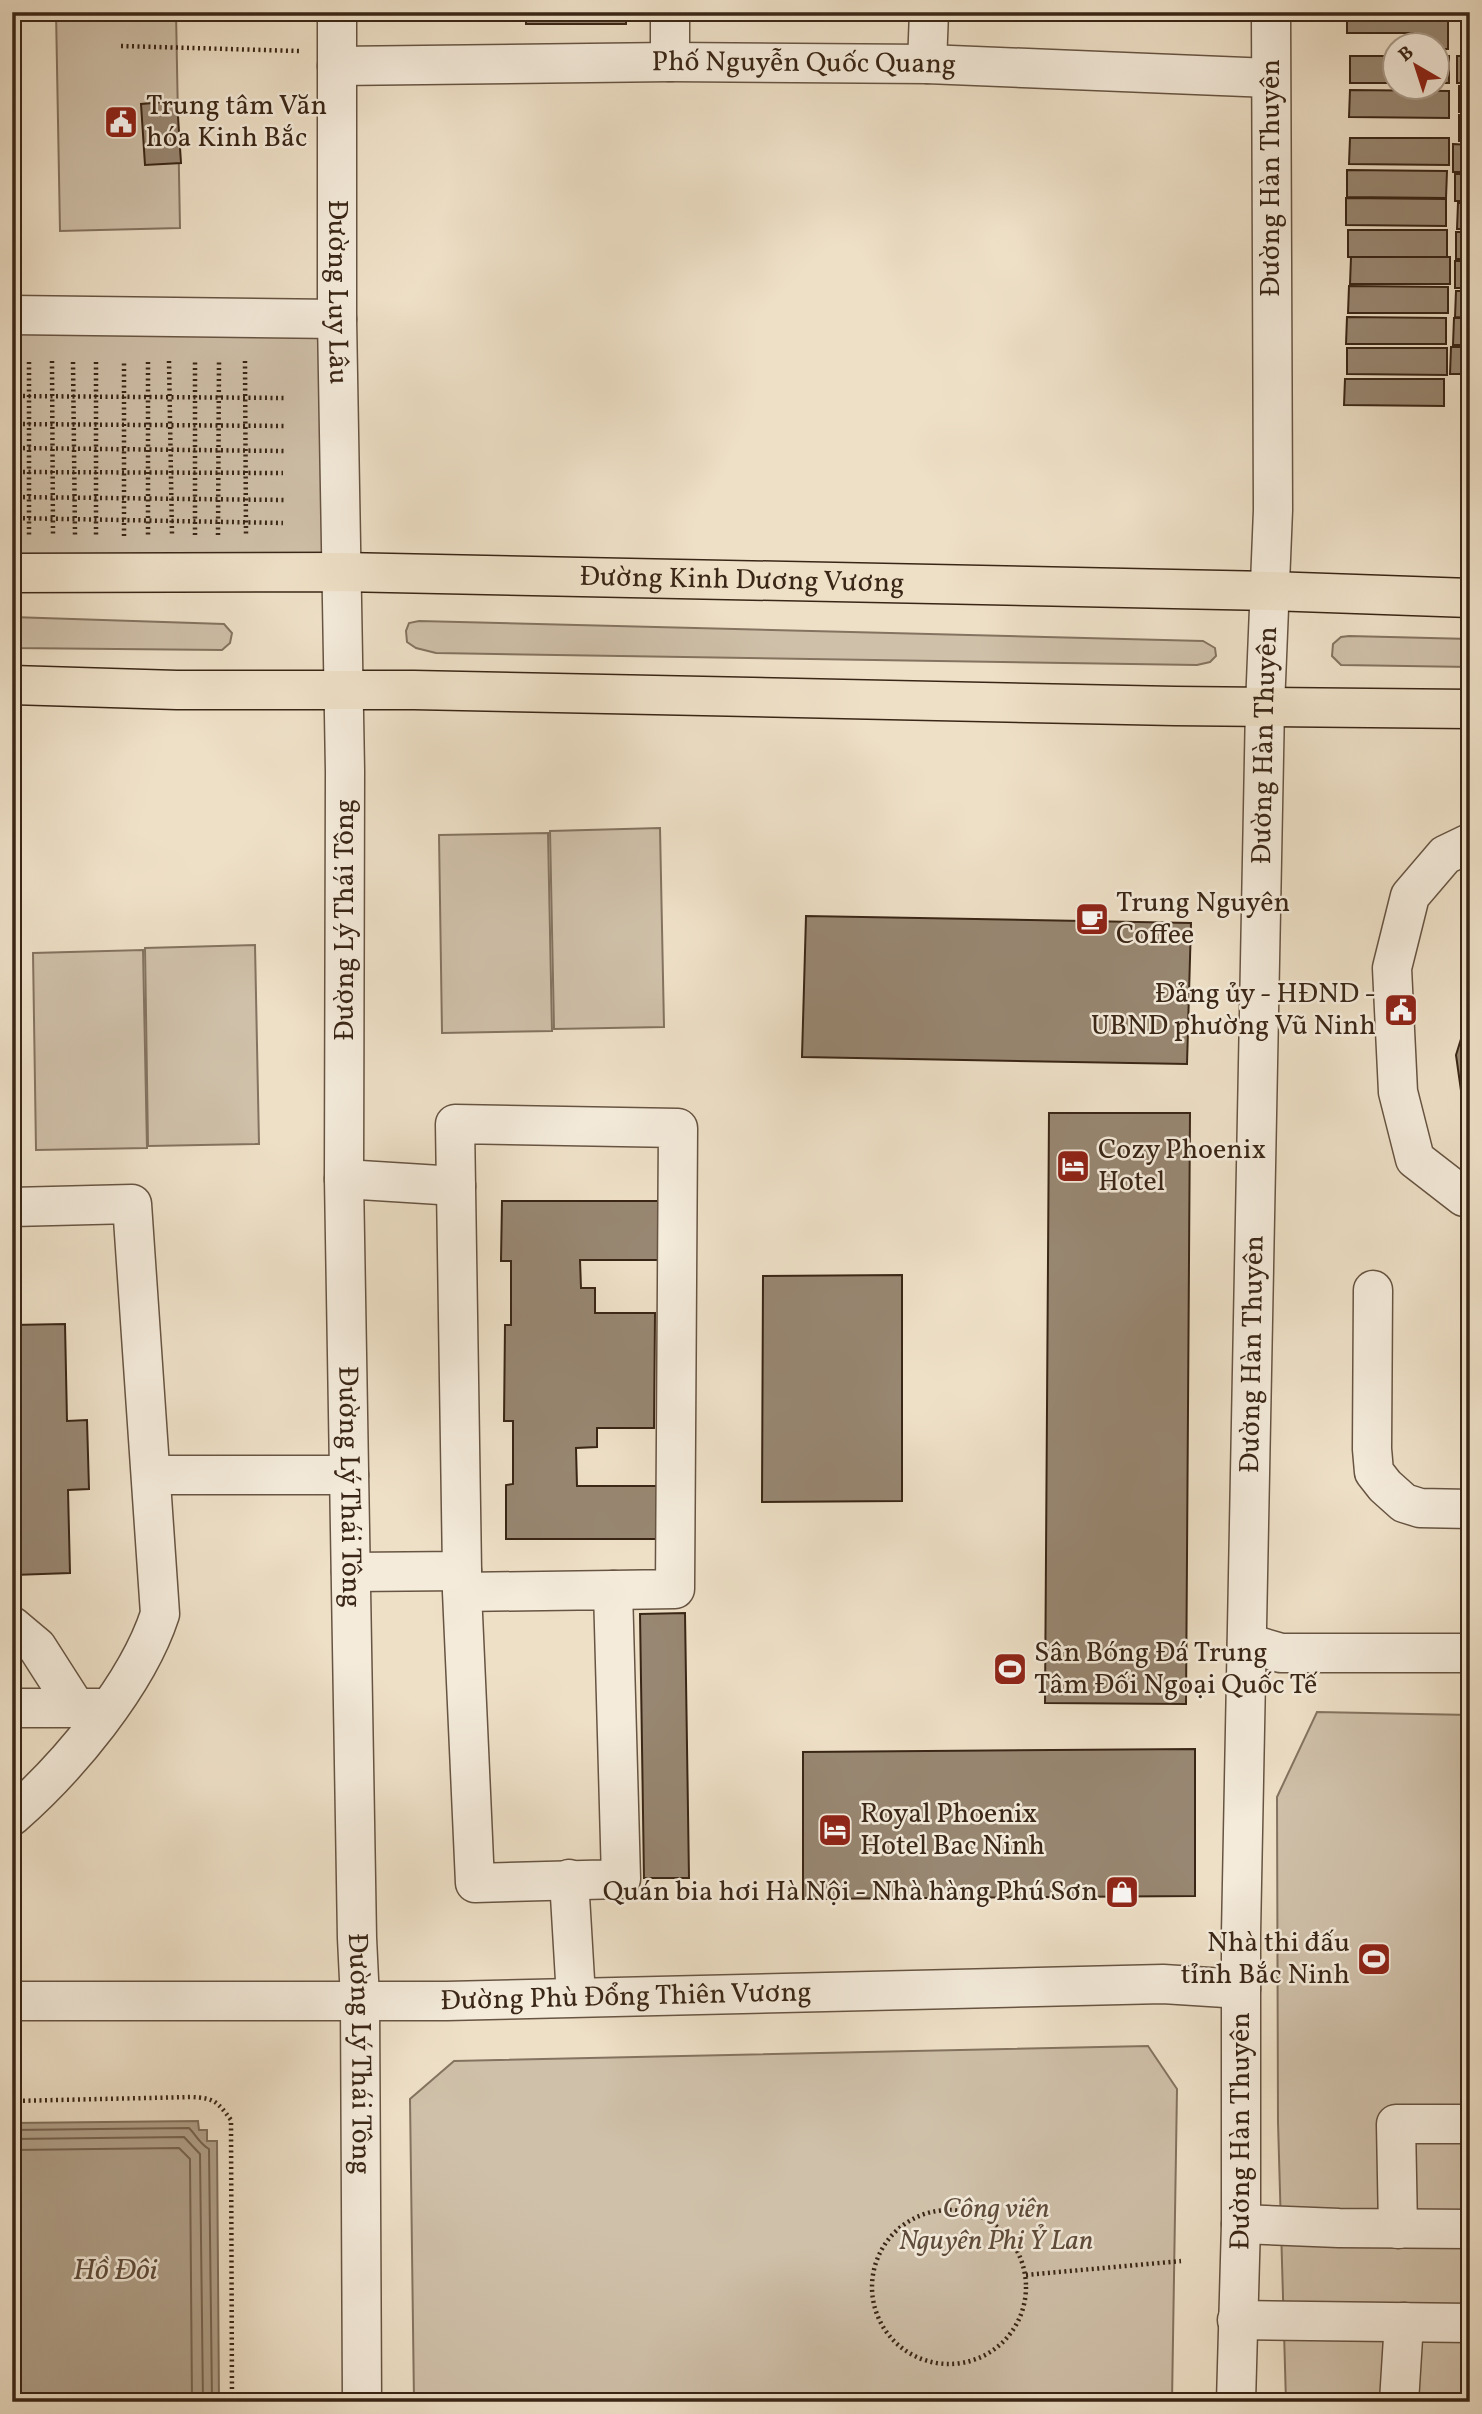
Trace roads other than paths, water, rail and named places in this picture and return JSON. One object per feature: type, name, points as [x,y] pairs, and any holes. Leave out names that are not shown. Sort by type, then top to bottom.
[{"type":"main road","name":"Đường Kinh Dương Vương","points":[[12,573],[342,572],[1470,598]]},
{"type":"main road","points":[[12,685],[177,690],[344,690],[1470,709]]},
{"type":"street","name":"Đường Luy Lâu","points":[[337,12],[337,319],[342,572]]},
{"type":"street","points":[[670,12],[670,62]]},
{"type":"street","points":[[927,64],[929,12]]},
{"type":"street","name":"Đường Hàn Thuyên","points":[[1236,2402],[1265,706],[1273,510],[1271,12]]},
{"type":"street","name":"Phố Nguyễn Quốc Quang","points":[[337,66],[670,62],[927,64],[1270,78]]},
{"type":"street","points":[[12,315],[337,319]]},
{"type":"street","name":"Đường Lý Thái Tông","points":[[342,572],[344,1178],[360,2000],[362,2402]]},
{"type":"street","points":[[1470,843],[1445,855],[1410,896],[1392,968],[1398,1092],[1415,1159],[1470,1198]]},
{"type":"street","points":[[351,1572],[462,1581],[613,1590],[675,1589],[678,1128],[455,1124],[462,1581],[475,1883],[621,1879],[613,1590]]},
{"type":"street","points":[[344,1178],[456,1185]]},
{"type":"street","points":[[12,1207],[132,1204],[160,1614],[148,1645],[92,1708],[52,1777],[12,1816]]},
{"type":"street","points":[[1373,1290],[1374,1472],[1404,1503],[1420,1508],[1470,1509]]},
{"type":"street","points":[[151,1475],[349,1475]]},
{"type":"street","points":[[12,1626],[37,1647],[92,1708]]},
{"type":"street","points":[[1247,1643],[1282,1653],[1470,1653]]},
{"type":"street","points":[[12,1708],[92,1708]]},
{"type":"street","points":[[569,1879],[576,1997]]},
{"type":"street","name":"Đường Phù Đổng Thiên Vương","points":[[12,2001],[447,2001],[1163,1984],[1241,1989]]},
{"type":"street","points":[[1398,2229],[1396,2124],[1470,2124]]},
{"type":"street","points":[[1241,2224],[1470,2229]]},
{"type":"street","points":[[1237,2319],[1470,2323]]},
{"type":"street","points":[[1399,2402],[1404,2322]]},
{"type":"water","name":"Hồ Đôi","points":[[198,2121],[199,2130],[207,2130],[207,2141],[217,2141],[219,2402],[12,2402],[12,2123]]},
{"type":"place","name":"Trung tâm Văn hóa Kinh Bắc","points":[[121,122]]},
{"type":"place","name":"Trung Nguyên Coffee","points":[[1092,919]]},
{"type":"place","name":"Đảng ủy - HĐND - UBND phường Vũ Ninh","points":[[1401,1010]]},
{"type":"place","name":"Cozy Phoenix Hotel","points":[[1073,1166]]},
{"type":"place","name":"Sân Bóng Đá Trung Tâm Đối Ngoại Quốc Tế","points":[[1010,1669]]},
{"type":"place","name":"Royal Phoenix Hotel Bac Ninh","points":[[835,1830]]},
{"type":"place","name":"Quán bia hơi Hà Nội - Nhà hàng Phú Sơn","points":[[1122,1892]]},
{"type":"place","name":"Nhà thi đấu tỉnh Bắc Ninh","points":[[1374,1959]]},
{"type":"park label","name":"Công viên Nguyên Phi Ỷ Lan","points":[[996,2225]]}]
